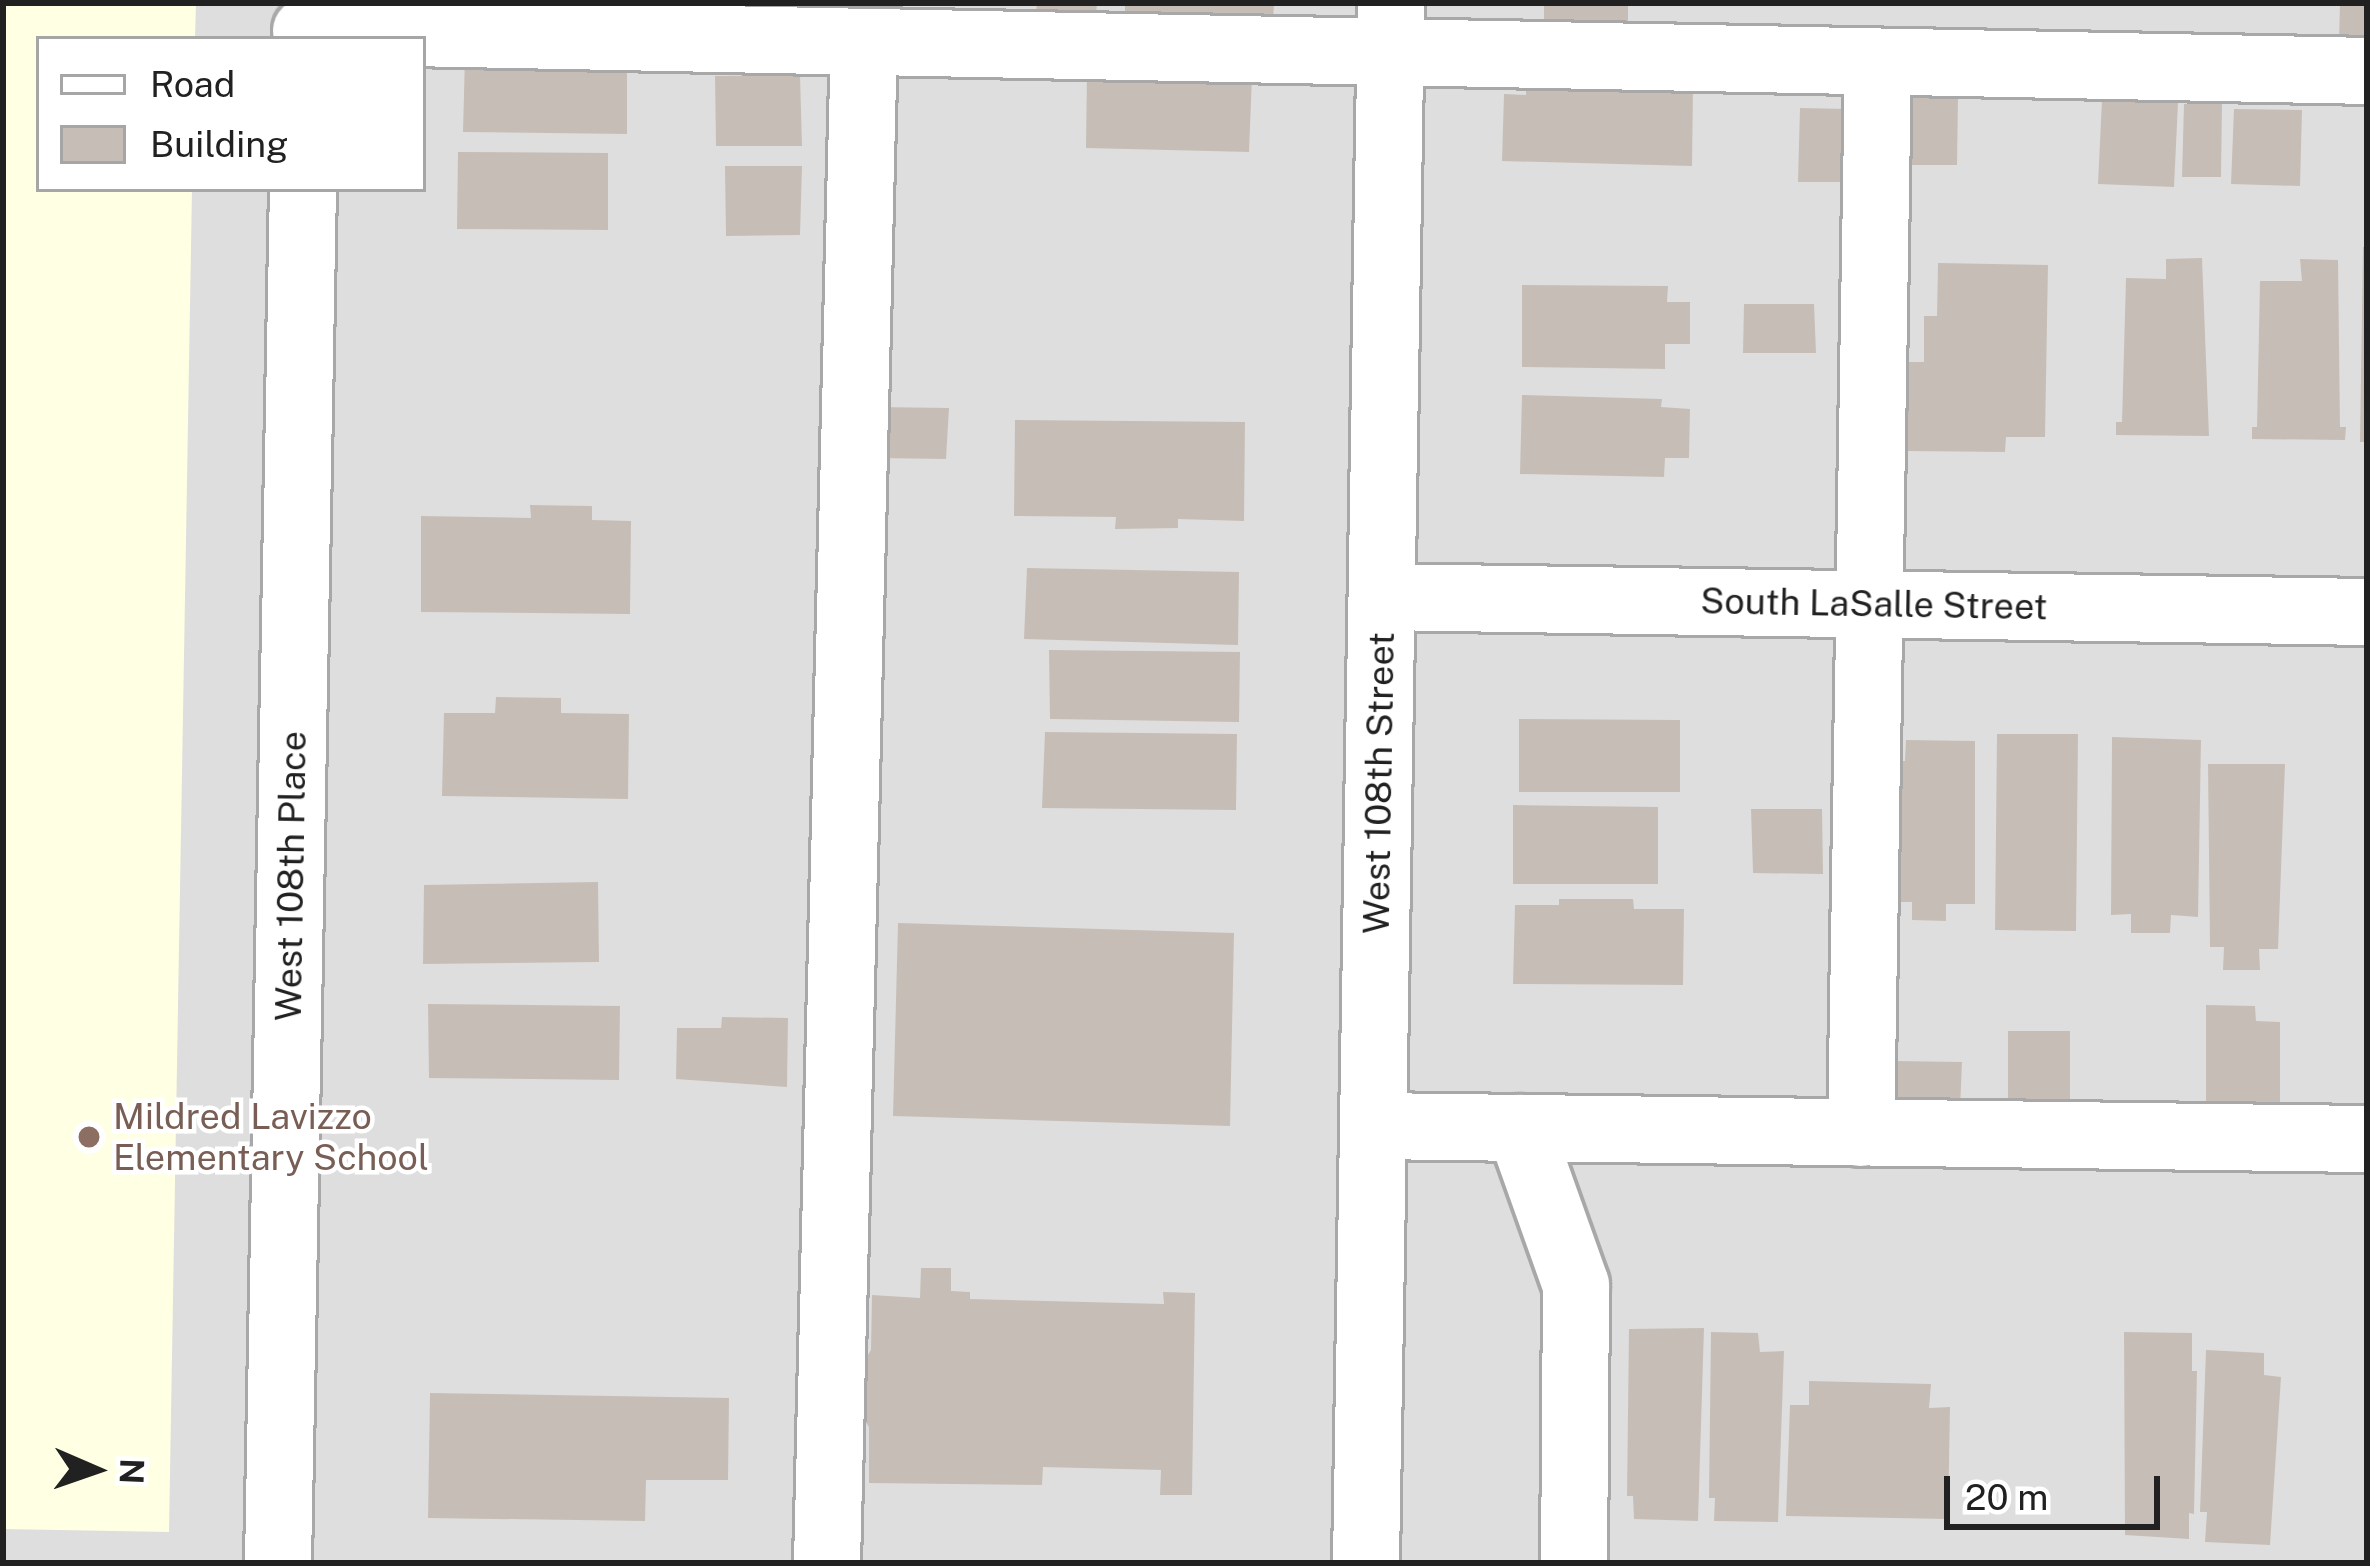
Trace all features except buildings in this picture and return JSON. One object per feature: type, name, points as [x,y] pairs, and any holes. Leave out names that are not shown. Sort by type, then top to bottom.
[{"type":"street","points":[[306,24],[864,42],[1391,29],[1878,62],[2367,71]]},
{"type":"street","name":"West 108th Street","points":[[1366,1563],[1391,29]]},
{"type":"street","points":[[827,1563],[864,42]]},
{"type":"street","points":[[1861,1133],[1878,62]]},
{"type":"street","name":"West 108th Place","points":[[278,1563],[304,192]]},
{"type":"street","name":"South LaSalle Street","points":[[1382,597],[2367,612]]},
{"type":"street","points":[[1373,1126],[2367,1139]]},
{"type":"street","points":[[1520,1128],[1576,1285],[1574,1563]]},
{"type":"shaded area","points":[[3,3],[2367,3],[2367,1563],[3,1563]]},
{"type":"shaded area","name":"Mildred Lavizzo Elementary School","points":[[3,3],[196,3],[195,36],[36,36],[36,192],[192,192],[169,1532],[3,1529]]},
{"type":"place","name":"Mildred Lavizzo Elementary School","points":[[89,1137]]}]
